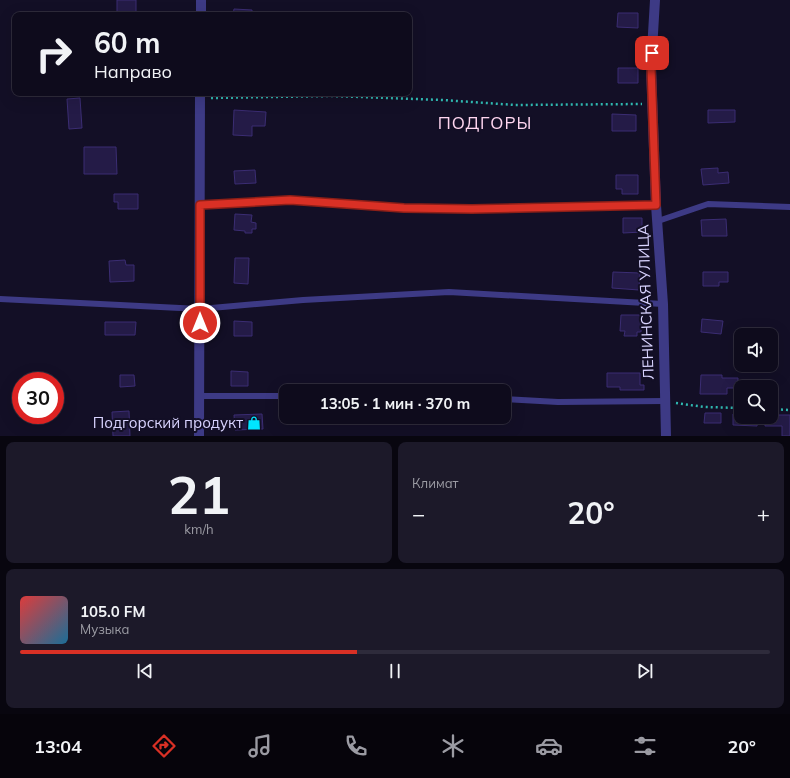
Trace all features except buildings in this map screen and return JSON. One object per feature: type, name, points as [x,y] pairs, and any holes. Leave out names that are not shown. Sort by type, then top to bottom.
[{"type":"street","points":[[201,0],[201,12]]},
{"type":"street","name":"ЛЕНИНСКАЯ УЛИЦА","points":[[655,0],[651,67],[656,205],[663,304],[664,402],[666,436]]},
{"type":"street","points":[[199,436],[200,96]]},
{"type":"lane","points":[[200,205],[290,200],[404,208],[480,209],[656,205]]},
{"type":"lane","points":[[658,222],[708,204],[790,207]]},
{"type":"lane","points":[[0,299],[200,309],[303,300],[449,292],[663,304]]},
{"type":"lane","points":[[200,396],[279,396]]},
{"type":"lane","points":[[511,399],[558,402],[664,402]]},
{"type":"path","points":[[200,96],[332,96],[443,100],[515,105],[652,104]]},
{"type":"path","points":[[664,402],[704,407],[734,408]]},
{"type":"path","points":[[778,409],[790,410]]},
{"type":"place","name":"Подгорский продукт","points":[[254,423]]},
{"type":"district","name":"ПОДГОРЫ","points":[[485,123]]},
{"type":"route","points":[[200,323],[200,205],[290,200],[404,208],[472,209],[656,205],[651,67],[652,53]]}]
